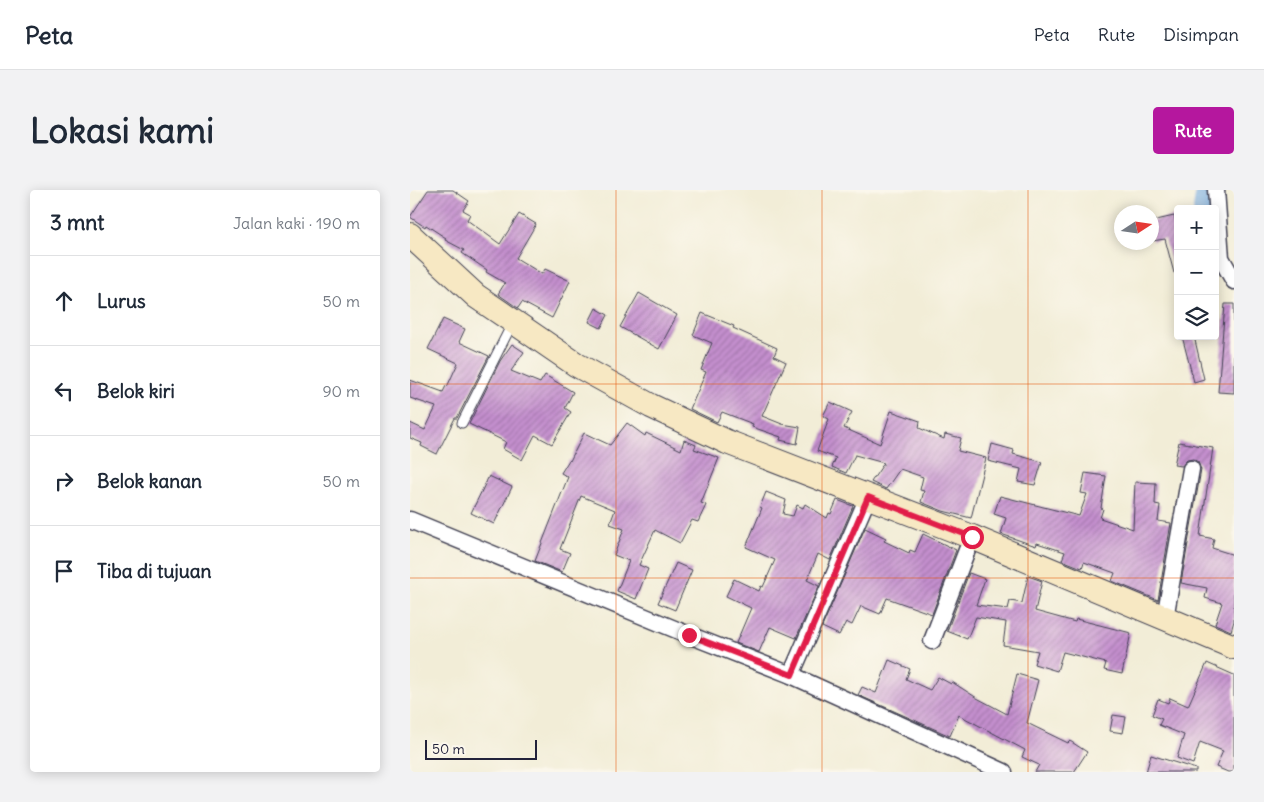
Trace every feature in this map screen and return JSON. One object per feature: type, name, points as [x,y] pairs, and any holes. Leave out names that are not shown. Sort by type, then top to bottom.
[{"type":"main road","points":[[410,235],[476,296],[577,364],[651,406],[727,442],[972,537],[1234,647]]},
{"type":"street","points":[[1216,190],[1221,258],[1234,281]]},
{"type":"street","points":[[1165,618],[1191,469]]},
{"type":"street","points":[[792,675],[868,497]]},
{"type":"street","points":[[410,520],[689,635],[792,675],[1004,772]]},
{"type":"street","points":[[932,641],[972,537]]},
{"type":"lane","points":[[462,423],[513,321]]},
{"type":"building","points":[[428,190],[453,190],[469,201],[463,210],[470,214],[467,220],[500,244],[519,214],[536,224],[516,258],[542,274],[545,269],[570,281],[552,318],[522,302],[518,308],[498,294],[505,283],[486,272],[487,270],[462,253],[464,250],[445,240],[446,238],[426,225],[425,227],[410,217]]},
{"type":"building","points":[[1174,216],[1174,273],[1165,239],[1159,240],[1159,219]]},
{"type":"building","points":[[639,293],[677,315],[659,349],[620,327]]},
{"type":"building","points":[[1225,304],[1234,304],[1234,393],[1218,392]]},
{"type":"building","points":[[596,308],[608,315],[601,328],[589,322]]},
{"type":"building","points":[[702,313],[734,326],[733,328],[777,348],[774,356],[786,362],[762,416],[782,424],[800,427],[797,444],[780,440],[781,437],[752,427],[753,424],[722,412],[717,422],[690,409],[706,372],[701,370],[712,343],[693,335]]},
{"type":"building","points":[[443,319],[465,329],[459,342],[489,356],[437,454],[421,446],[422,443],[410,438],[410,423],[425,430],[436,407],[410,398],[410,380],[443,392],[447,387],[458,363],[428,349]]},
{"type":"building","points":[[1183,340],[1195,340],[1204,379],[1194,382]]},
{"type":"building","points":[[512,344],[524,352],[511,371],[540,383],[545,375],[573,392],[565,408],[571,412],[552,444],[535,435],[522,460],[503,449],[506,442],[469,424],[500,361]]},
{"type":"building","points":[[830,402],[852,412],[844,428],[880,444],[891,411],[920,421],[919,428],[944,439],[945,434],[961,438],[958,451],[986,458],[971,518],[943,511],[921,502],[924,491],[920,490],[923,477],[900,469],[886,489],[871,482],[884,463],[855,455],[846,473],[832,467],[836,458],[817,451],[829,419],[823,416]]},
{"type":"building","points":[[627,423],[645,436],[646,433],[681,450],[684,440],[696,445],[694,449],[719,458],[701,503],[706,505],[698,522],[692,520],[680,543],[655,530],[639,565],[648,569],[636,599],[617,591],[629,561],[614,555],[624,529],[610,524],[615,510],[581,496],[560,549],[570,553],[562,572],[535,561],[568,477],[561,473],[570,461],[584,433],[610,445]]},
{"type":"building","points":[[1179,442],[1213,448],[1200,536],[1214,539],[1212,548],[1234,555],[1234,621],[1231,631],[1215,624],[1222,603],[1205,598],[1207,588],[1181,583],[1201,470],[1198,462],[1193,459],[1187,460],[1182,466],[1174,465]]},
{"type":"building","points":[[992,444],[1014,450],[1013,454],[1042,462],[1035,485],[1018,482],[1021,469],[988,461]]},
{"type":"building","points":[[1085,473],[1106,476],[1101,508],[1103,509],[1100,518],[1133,529],[1135,482],[1156,483],[1155,504],[1160,505],[1158,521],[1171,523],[1158,600],[1112,581],[1115,573],[1084,562],[1082,568],[1062,560],[1065,552],[1037,543],[1036,546],[1001,534],[1006,518],[994,514],[1000,496],[1079,516],[1087,494],[1081,493]]},
{"type":"building","points":[[489,476],[512,487],[494,524],[471,513]]},
{"type":"building","points":[[766,492],[786,500],[783,514],[793,516],[797,505],[803,508],[805,504],[827,518],[829,513],[831,514],[837,500],[853,506],[830,560],[818,554],[807,580],[819,586],[796,638],[770,627],[759,652],[736,643],[751,608],[726,596],[734,579],[759,591],[761,586],[763,587],[775,560],[746,547],[762,508],[760,507]]},
{"type":"building","points":[[865,528],[886,538],[884,541],[909,553],[910,550],[915,552],[923,534],[956,550],[932,614],[887,598],[880,614],[861,606],[852,625],[846,622],[839,635],[822,627]]},
{"type":"building","points":[[676,563],[692,570],[675,610],[658,603]]},
{"type":"building","points":[[969,573],[985,579],[976,605],[1008,609],[1010,601],[1022,603],[1028,576],[1042,581],[1035,611],[1075,622],[1076,619],[1131,633],[1122,674],[1104,670],[1106,663],[1063,652],[1057,671],[1034,664],[1038,651],[1003,645],[1006,622],[976,617],[967,639],[947,631]]},
{"type":"building","points":[[889,660],[910,669],[906,679],[930,690],[938,677],[951,684],[952,682],[1007,714],[1017,674],[1038,680],[1027,723],[1068,743],[1070,741],[1087,752],[1074,772],[1035,772],[1039,765],[1022,757],[1025,750],[959,715],[950,736],[858,695],[862,687],[876,693]]},
{"type":"building","points":[[1207,663],[1234,675],[1234,772],[1228,772],[1216,767],[1223,751],[1200,742],[1193,764],[1177,758],[1184,735],[1159,725],[1162,719],[1152,715],[1158,699],[1168,703],[1170,698],[1188,706]]},
{"type":"building","points":[[1113,715],[1126,717],[1123,733],[1110,731]]},
{"type":"building","points":[[1151,755],[1196,769],[1196,772],[1146,772]]},
{"type":"waterway","points":[[1208,205],[1210,190]]},
{"type":"route","points":[[689,635],[792,675],[868,497],[972,537]]}]
